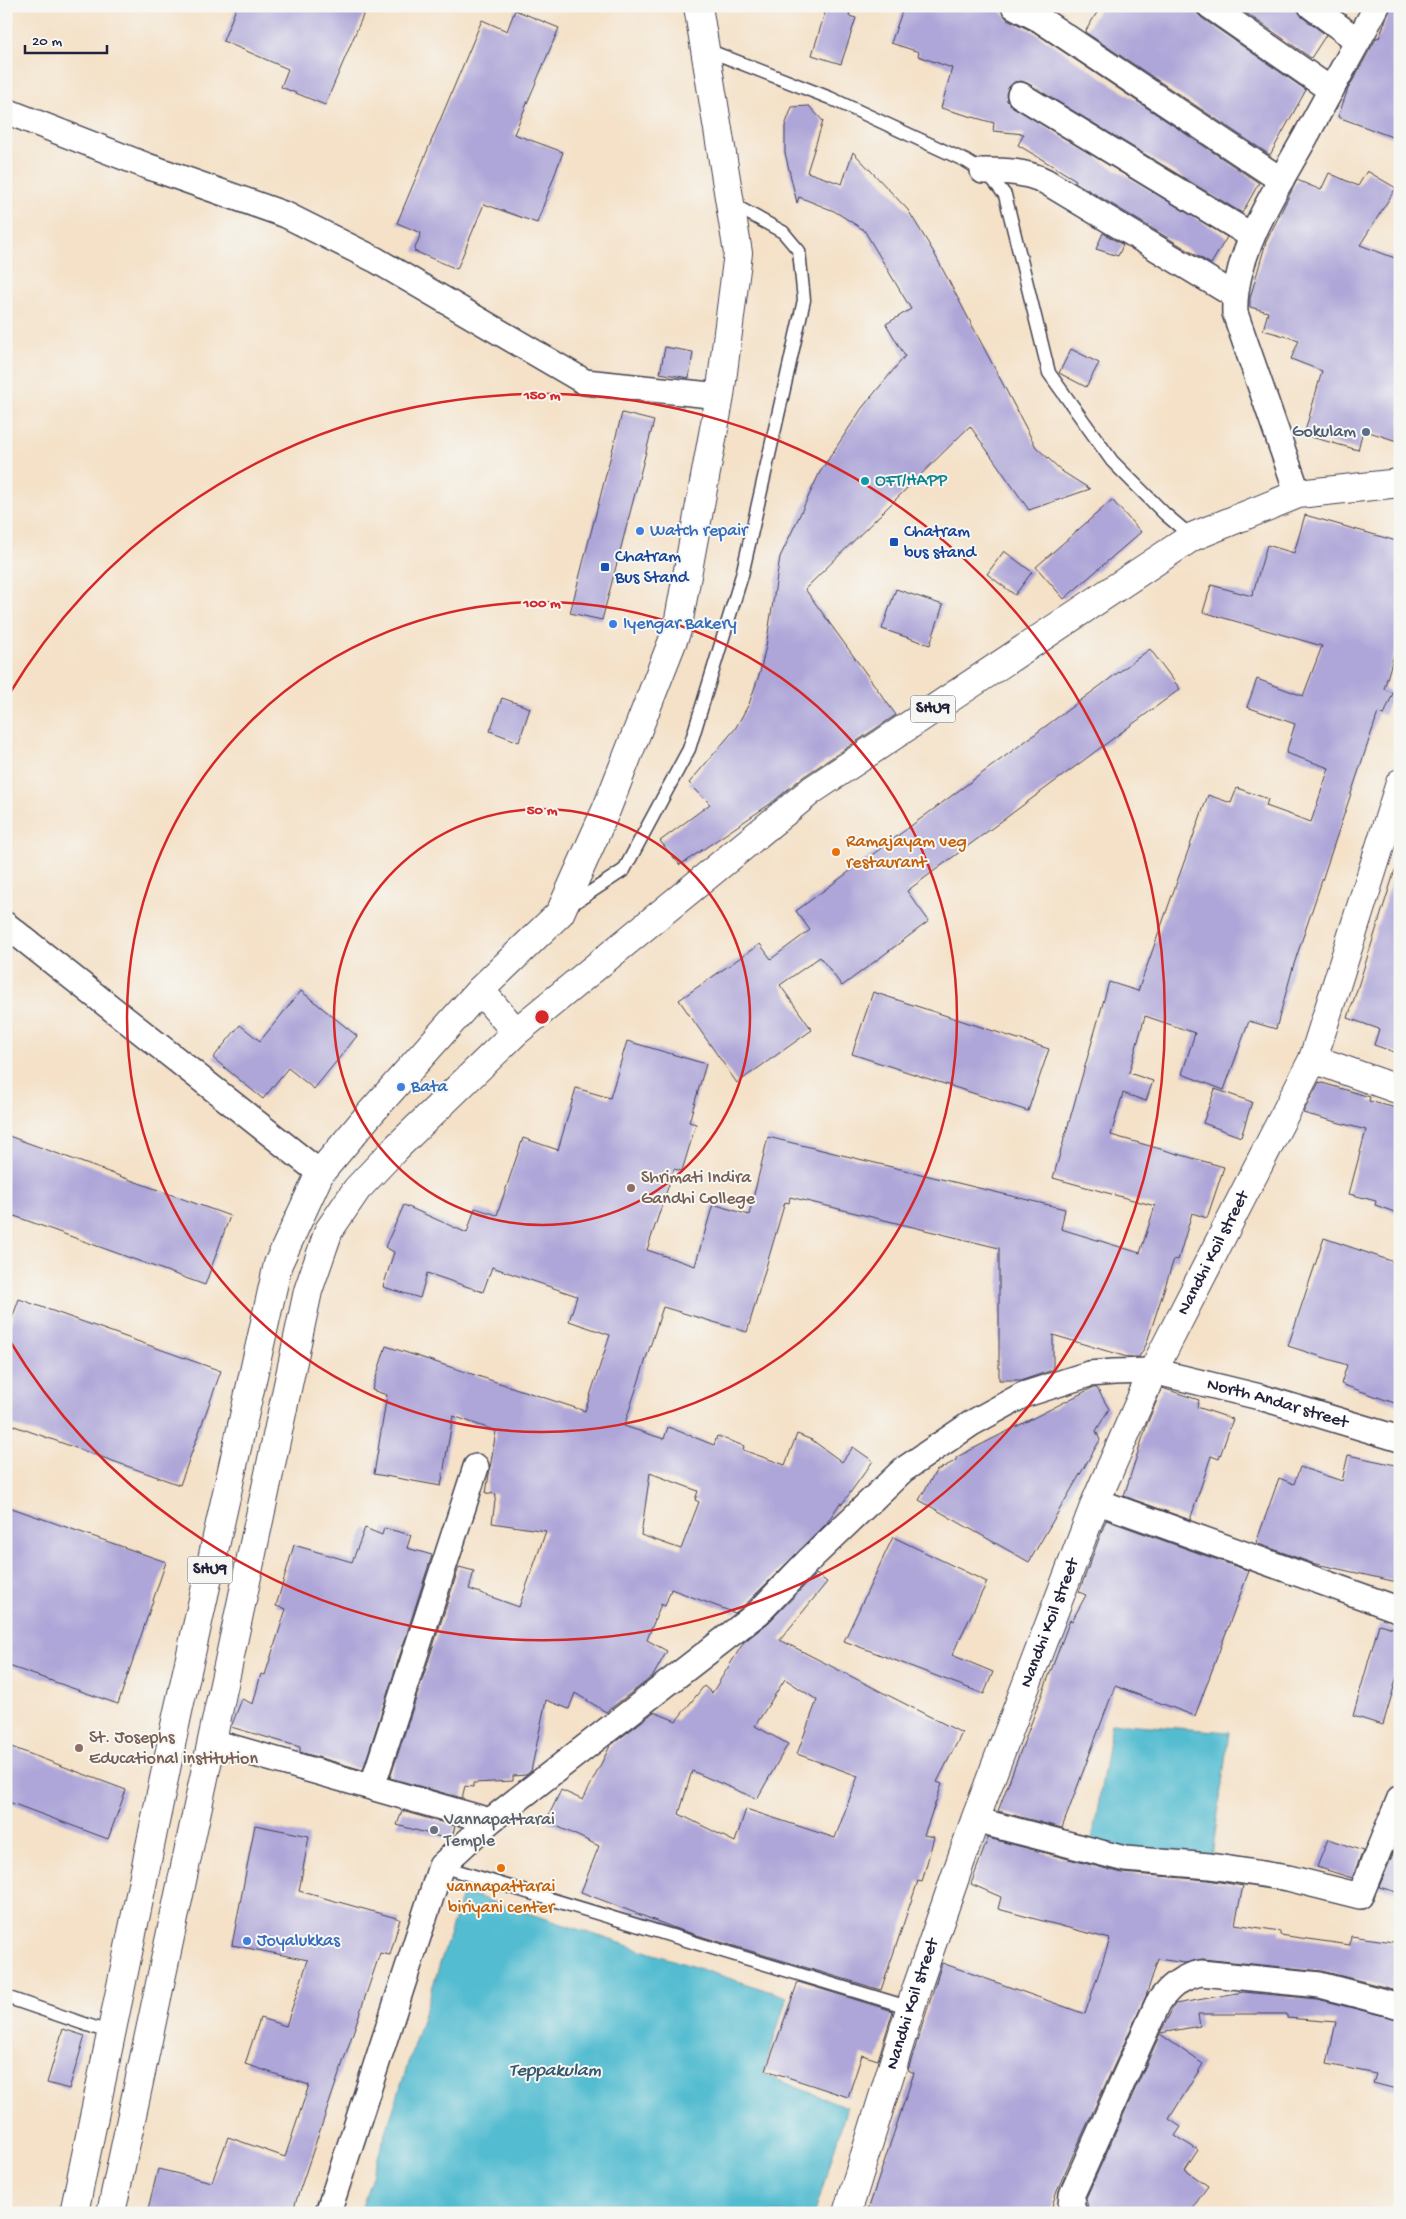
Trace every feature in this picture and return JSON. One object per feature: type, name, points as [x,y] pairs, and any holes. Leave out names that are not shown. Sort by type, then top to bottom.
[{"type":"main road","points":[[516,1032],[480,990],[560,913],[606,808],[677,630],[720,396],[738,253],[698,6]]},
{"type":"main road","name":"SHU9","points":[[111,2213],[308,1291],[329,1230],[356,1189],[516,1032],[812,790],[1192,537],[1298,494],[1400,483]]},
{"type":"main road","name":"Nandhi Koil street","points":[[847,2213],[911,2008],[975,1820],[1096,1501],[1153,1371],[1313,1059],[1400,783]]},
{"type":"main road","name":"SHU9","points":[[74,2213],[177,1716],[278,1264],[320,1173],[480,990]]},
{"type":"main road","points":[[1313,1059],[1400,1090]]},
{"type":"street","points":[[1014,6],[1041,20],[1281,180]]},
{"type":"street","points":[[1210,6],[1331,90]]},
{"type":"street","points":[[1311,6],[1358,41]]},
{"type":"street","points":[[1298,494],[1235,313],[1234,295],[1247,247],[1252,236],[1377,6]]},
{"type":"street","points":[[1020,95],[1252,236]]},
{"type":"street","points":[[6,111],[147,166],[286,215],[376,260],[585,382],[720,396]]},
{"type":"street","points":[[983,171],[1016,172],[1032,175],[1045,181],[1234,295]]},
{"type":"street","points":[[6,925],[320,1173]]},
{"type":"street","name":"North Andar street","points":[[441,1866],[490,1821],[758,1614],[810,1559],[903,1470],[972,1423],[1023,1395],[1089,1374],[1153,1371],[1260,1397],[1400,1438]]},
{"type":"street","points":[[372,1787],[476,1467]]},
{"type":"street","points":[[1096,1501],[1400,1610]]},
{"type":"street","points":[[213,1742],[490,1821]]},
{"type":"street","points":[[975,1820],[1125,1859],[1210,1866],[1278,1877],[1360,1896],[1400,1798]]},
{"type":"street","points":[[328,2213],[441,1866]]},
{"type":"street","points":[[1074,2213],[1071,2197],[1080,2175],[1158,2003],[1168,1989],[1178,1982],[1190,1975],[1201,1973],[1310,1984],[1400,2006]]},
{"type":"lane","points":[[705,49],[830,98],[939,148],[990,176],[1005,195],[1049,373],[1112,461],[1165,514],[1192,537]]},
{"type":"lane","points":[[560,913],[624,870],[689,749],[744,565],[804,300],[799,251],[783,232],[730,203]]},
{"type":"lane","points":[[441,1866],[911,2008]]},
{"type":"lane","points":[[6,1997],[111,2032]]},
{"type":"water","points":[[1112,1723],[1229,1732],[1212,1857],[1091,1847]]},
{"type":"water","name":"Teppakulam","points":[[463,1892],[787,1997],[763,2074],[847,2107],[815,2213],[360,2213]]},
{"type":"building","points":[[237,6],[367,6],[325,105],[281,87],[288,69],[223,41]]},
{"type":"building","points":[[827,6],[852,6],[849,16],[856,18],[841,64],[812,55]]},
{"type":"building","points":[[904,6],[998,6],[1007,19],[1034,32],[1259,183],[1242,213],[1027,83],[1021,81],[1014,82],[1008,88],[1006,94],[1007,101],[1013,107],[1227,237],[1211,264],[1075,182],[1076,180],[1018,145],[1024,134],[993,131],[994,123],[941,108],[952,68],[918,56],[919,52],[891,43]]},
{"type":"building","points":[[1101,6],[1196,6],[1197,13],[1202,18],[1306,90],[1270,155],[1085,32]]},
{"type":"building","points":[[1236,6],[1297,6],[1302,17],[1326,35],[1311,58]]},
{"type":"building","points":[[1391,6],[1400,6],[1400,121],[1392,137],[1338,117],[1348,89],[1377,37],[1379,38]]},
{"type":"building","points":[[515,10],[559,28],[514,134],[563,152],[537,223],[484,204],[457,269],[414,251],[421,233],[397,223],[482,20],[507,31]]},
{"type":"building","name":"OFT/HAPP","points":[[809,106],[823,121],[807,172],[842,184],[853,152],[908,210],[933,251],[1036,447],[1063,472],[1090,489],[1029,510],[970,426],[805,589],[896,715],[803,777],[770,804],[680,865],[660,841],[710,804],[689,783],[735,729],[749,704],[760,672],[766,646],[780,557],[820,472],[862,408],[905,356],[886,324],[911,309],[864,230],[834,211],[799,197],[797,203],[785,153],[785,126],[792,107]]},
{"type":"building","points":[[1367,171],[1396,188],[1360,245],[1400,260],[1400,442],[1363,430],[1358,450],[1304,435],[1322,371],[1291,359],[1299,340],[1263,330],[1268,312],[1250,307],[1250,298],[1266,242],[1297,180],[1321,190],[1329,173],[1358,186]]},
{"type":"building","points":[[1103,233],[1123,245],[1118,256],[1096,249]]},
{"type":"building","points":[[665,347],[693,352],[689,378],[660,373]]},
{"type":"building","points":[[1071,349],[1099,363],[1086,387],[1059,373]]},
{"type":"building","points":[[622,413],[654,421],[602,620],[570,613]]},
{"type":"building","points":[[1112,500],[1141,532],[1064,599],[1036,567]]},
{"type":"building","points":[[1305,515],[1400,542],[1400,634],[1384,689],[1393,693],[1384,715],[1378,713],[1293,967],[1276,1029],[1249,1021],[1224,1090],[1182,1074],[1195,1033],[1145,1016],[1129,1073],[1153,1081],[1146,1101],[1123,1093],[1111,1135],[1224,1167],[1207,1218],[1192,1213],[1178,1260],[1174,1259],[1146,1345],[1139,1357],[1127,1357],[1053,1335],[1053,1370],[1023,1380],[999,1380],[999,1248],[790,1197],[789,1203],[785,1202],[747,1332],[663,1307],[624,1426],[664,1439],[668,1427],[714,1445],[717,1436],[744,1446],[743,1450],[785,1465],[797,1434],[812,1440],[842,1462],[853,1447],[873,1461],[827,1523],[735,1613],[671,1589],[665,1606],[661,1604],[647,1640],[667,1651],[653,1676],[606,1712],[575,1693],[569,1709],[546,1700],[531,1771],[526,1775],[513,1776],[513,1781],[473,1783],[473,1787],[465,1786],[462,1798],[390,1778],[459,1567],[474,1571],[469,1589],[519,1607],[546,1531],[492,1523],[496,1494],[486,1493],[496,1431],[453,1416],[441,1486],[374,1474],[387,1395],[372,1390],[386,1346],[585,1411],[610,1335],[569,1321],[577,1296],[492,1267],[483,1292],[427,1273],[420,1298],[383,1287],[394,1252],[385,1247],[404,1205],[467,1233],[475,1208],[497,1215],[523,1138],[558,1150],[576,1088],[610,1098],[627,1041],[706,1064],[689,1122],[696,1124],[682,1171],[674,1169],[647,1250],[695,1266],[713,1204],[749,1215],[768,1137],[1065,1209],[1061,1229],[1140,1253],[1155,1206],[1053,1178],[1109,982],[1138,991],[1208,795],[1231,803],[1237,788],[1268,799],[1266,806],[1311,822],[1329,768],[1286,753],[1295,724],[1247,707],[1257,679],[1303,696],[1322,646],[1203,612],[1211,585],[1252,596],[1267,545],[1294,553]],"holes":[[[650,1473],[698,1491],[695,1500],[699,1502],[681,1549],[641,1535]]]},
{"type":"building","points":[[1004,551],[1032,572],[1015,595],[987,574]]},
{"type":"building","points":[[896,589],[943,605],[930,645],[882,629]]},
{"type":"building","points":[[1150,649],[1180,689],[907,891],[929,921],[842,986],[820,957],[780,985],[812,1030],[737,1083],[679,1000],[760,944],[771,959],[810,930],[796,911]]},
{"type":"building","points":[[502,698],[530,708],[519,742],[490,731]]},
{"type":"building","points":[[1395,870],[1400,871],[1400,1054],[1374,1045],[1379,1029],[1348,1018]]},
{"type":"building","points":[[301,991],[357,1036],[314,1089],[288,1068],[263,1099],[213,1058],[240,1025],[260,1041]]},
{"type":"building","points":[[873,992],[1049,1049],[1028,1111],[852,1054]]},
{"type":"building","points":[[1319,1082],[1370,1097],[1369,1101],[1400,1109],[1400,1214],[1375,1205],[1376,1201],[1349,1194],[1366,1130],[1303,1113]]},
{"type":"building","points":[[1215,1089],[1252,1102],[1241,1137],[1203,1123]]},
{"type":"building","points":[[6,1135],[230,1216],[205,1285],[6,1213]]},
{"type":"building","points":[[1324,1238],[1400,1264],[1400,1405],[1341,1384],[1347,1365],[1288,1346]]},
{"type":"building","points":[[19,1299],[221,1371],[180,1485],[6,1423],[6,1335]]},
{"type":"building","points":[[1092,1388],[1097,1388],[1109,1409],[1096,1431],[1100,1440],[1029,1562],[919,1500],[936,1471],[955,1461],[957,1457]]},
{"type":"building","points":[[1162,1388],[1199,1400],[1197,1407],[1233,1419],[1219,1459],[1211,1456],[1190,1520],[1124,1496],[1147,1424]]},
{"type":"building","points":[[1348,1455],[1400,1466],[1400,1569],[1397,1582],[1312,1563],[1256,1543],[1279,1478],[1294,1484],[1300,1467],[1342,1481]]},
{"type":"building","points":[[6,1506],[166,1562],[118,1704],[6,1665]]},
{"type":"building","points":[[1106,1520],[1249,1571],[1195,1716],[1115,1686],[1062,1828],[998,1811],[1070,1620],[1072,1621],[1086,1595],[1079,1592]]},
{"type":"building","points":[[365,1528],[382,1535],[384,1528],[411,1535],[407,1548],[432,1555],[363,1770],[300,1752],[300,1747],[231,1727],[242,1699],[253,1704],[261,1674],[265,1675],[286,1609],[276,1606],[294,1545],[352,1562]]},
{"type":"building","points":[[893,1537],[987,1582],[952,1655],[993,1672],[984,1694],[844,1641]]},
{"type":"building","points":[[816,1574],[827,1582],[780,1640],[962,1733],[937,1782],[942,1784],[924,1835],[934,1837],[922,1882],[918,1881],[881,1990],[677,1929],[581,1892],[599,1846],[546,1821],[561,1790],[583,1800],[610,1746],[654,1712],[676,1721],[704,1686],[712,1693],[744,1642],[768,1623]],"holes":[[[785,1679],[817,1700],[797,1754],[858,1776],[835,1838],[746,1809],[735,1842],[679,1814],[692,1771],[757,1799],[788,1744],[755,1726]]]},
{"type":"building","points":[[1379,1624],[1400,1630],[1400,1666],[1383,1725],[1353,1716]]},
{"type":"building","points":[[6,1745],[126,1790],[108,1839],[6,1801]]},
{"type":"building","name":"Vannapattarai Temple","points":[[402,1811],[455,1826],[452,1837],[445,1835],[444,1838],[397,1825]]},
{"type":"building","points":[[255,1825],[309,1836],[299,1891],[400,1919],[390,1955],[380,1953],[292,2213],[147,2213],[158,2169],[212,2182],[228,2137],[285,2157],[309,2085],[245,2064],[260,2018],[286,2026],[308,1960],[232,1945]]},
{"type":"building","points":[[1400,1837],[1400,1893],[1379,1887]]},
{"type":"building","points":[[988,1838],[1122,1873],[1208,1880],[1243,1886],[1235,1924],[1280,1931],[1280,1935],[1350,1945],[1351,1936],[1400,1943],[1400,1991],[1322,1971],[1202,1959],[1185,1963],[1158,1959],[1146,1996],[1057,2190],[1050,2213],[867,2213],[914,2073],[908,2070],[942,1963],[1085,2014],[1110,1939],[998,1909],[1001,1897],[971,1884]]},
{"type":"building","points":[[1328,1839],[1363,1851],[1352,1878],[1317,1867]]},
{"type":"building","points":[[798,1982],[893,2011],[878,2060],[862,2055],[848,2097],[766,2070]]},
{"type":"building","points":[[1243,1992],[1317,1999],[1400,2020],[1400,2090],[1373,2083],[1376,2074],[1327,2064],[1336,2022],[1287,2018],[1287,2014],[1198,2014],[1200,2026],[1160,2033],[1175,2004]]},
{"type":"building","points":[[63,2029],[85,2036],[69,2089],[47,2083]]},
{"type":"building","points":[[1160,2034],[1203,2064],[1169,2119],[1181,2127],[1175,2136],[1198,2150],[1185,2170],[1208,2186],[1189,2213],[1093,2213],[1088,2209],[1086,2198]]},
{"type":"place","name":"Gokulam","points":[[1366,432]]},
{"type":"place","name":"OFT/HAPP","points":[[865,481]]},
{"type":"place","name":"Watch repair","points":[[640,531]]},
{"type":"place","name":"Chatram bus stand","points":[[894,542]]},
{"type":"place","name":"Chatram Bus Stand","points":[[605,567]]},
{"type":"place","name":"Iyengar Bakery","points":[[613,624]]},
{"type":"place","name":"Ramajayam veg restaurant","points":[[836,852]]},
{"type":"place","name":"Bata","points":[[401,1087]]},
{"type":"place","name":"Shrimati Indira Gandhi College","points":[[631,1188]]},
{"type":"place","name":"St. Josephs Educational institution","points":[[79,1748]]},
{"type":"place","name":"Vannapattarai Temple","points":[[434,1830]]},
{"type":"place","name":"vannapattarai biriyani center","points":[[501,1868]]},
{"type":"place","name":"Joyalukkas","points":[[247,1941]]}]
